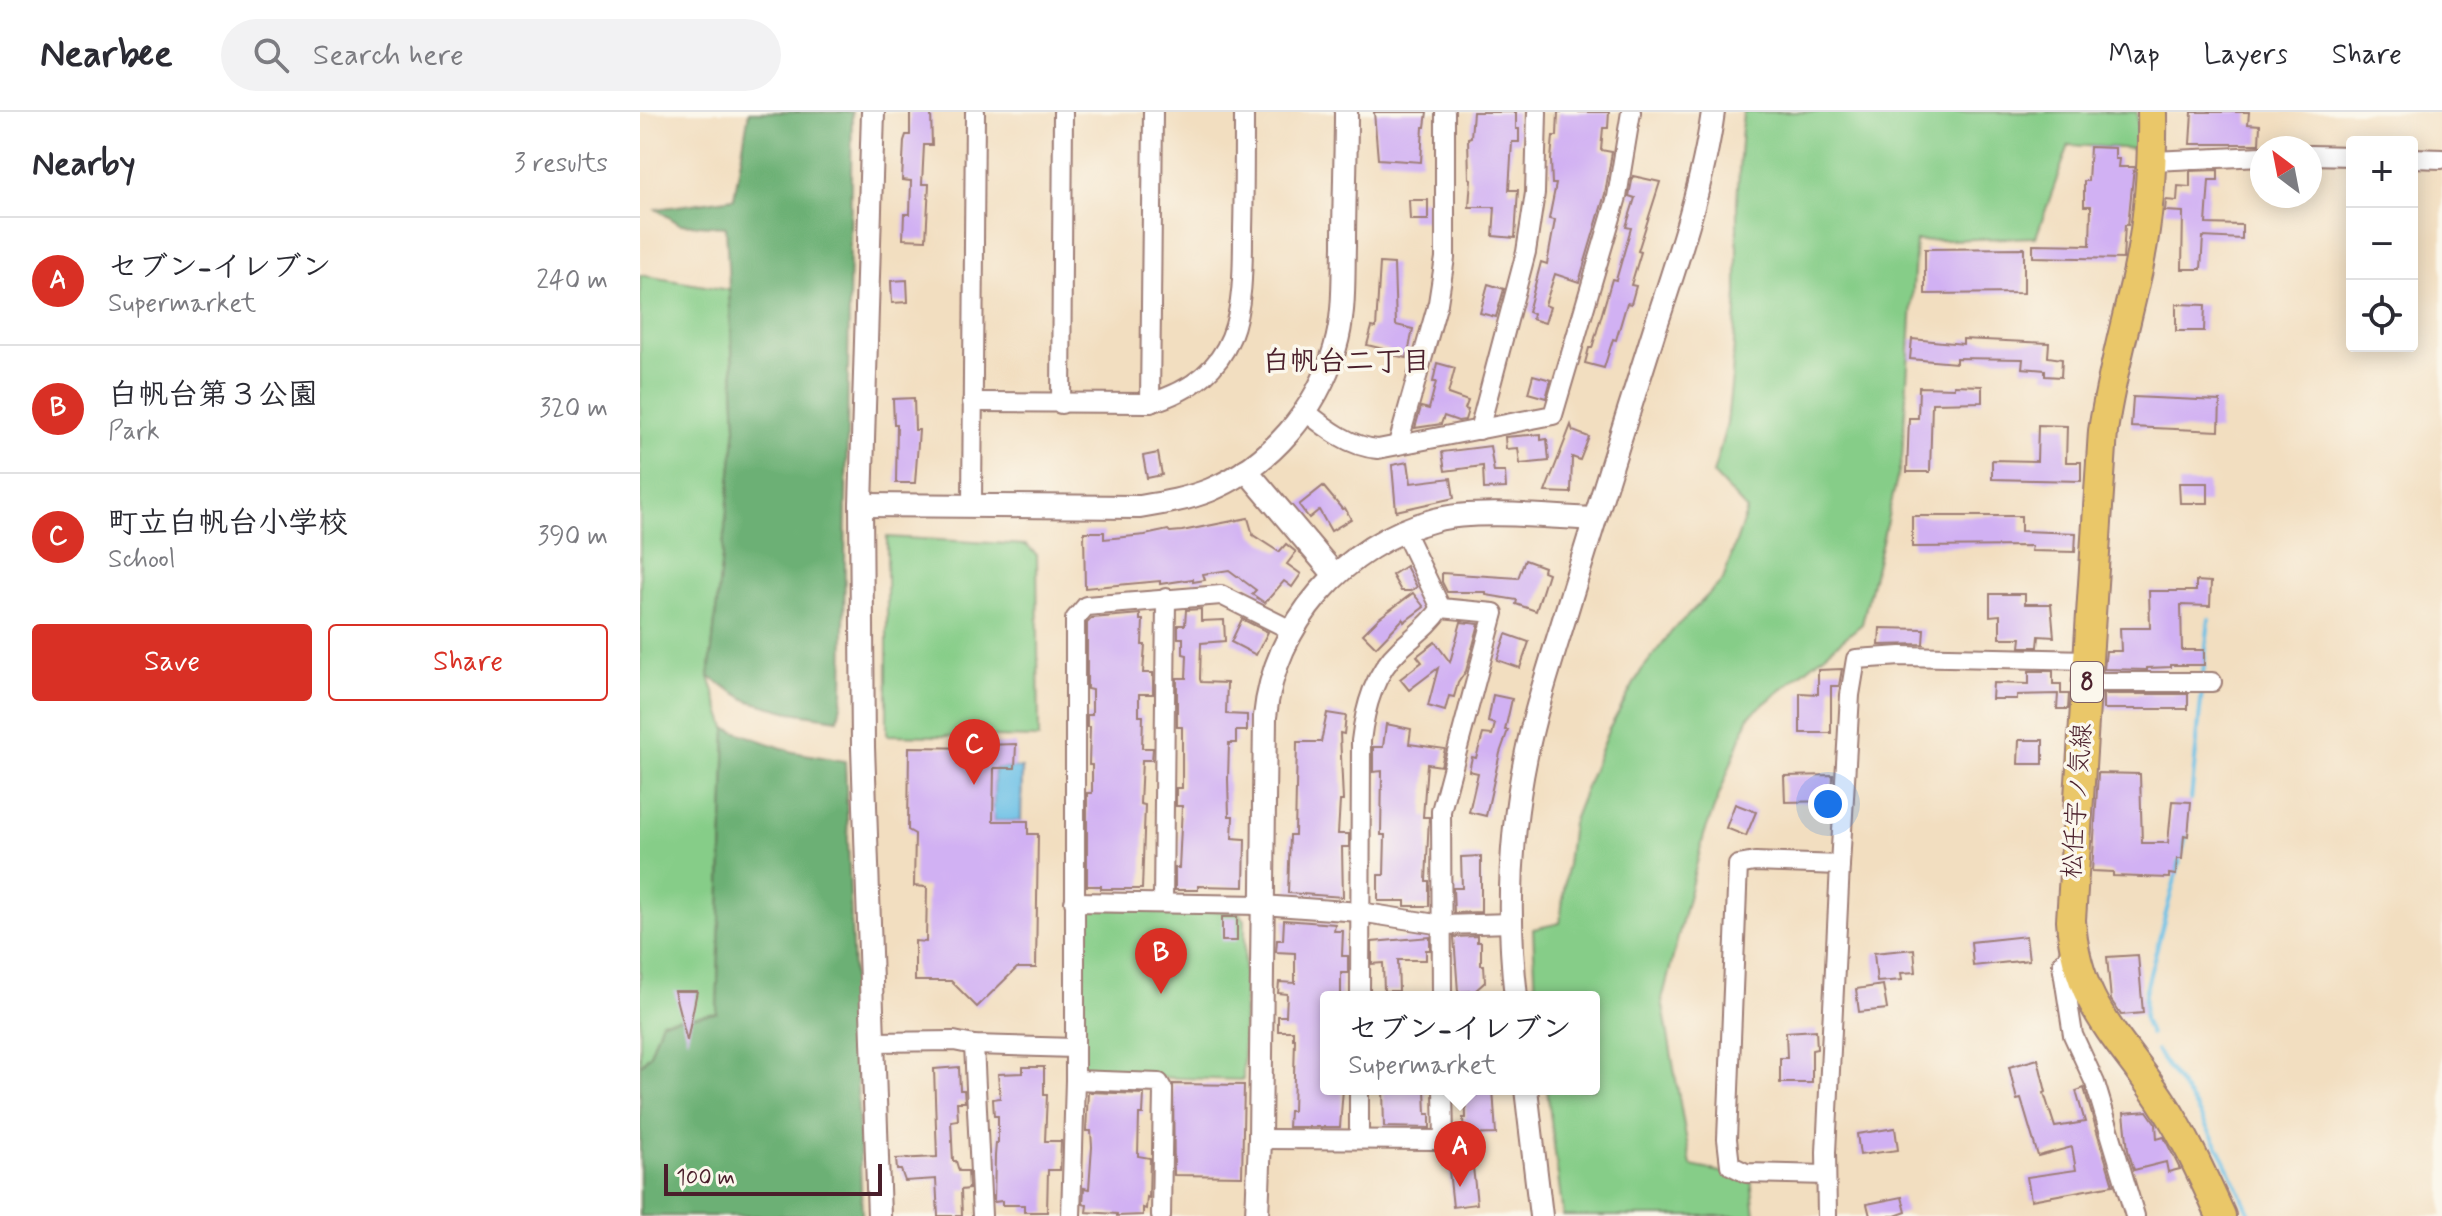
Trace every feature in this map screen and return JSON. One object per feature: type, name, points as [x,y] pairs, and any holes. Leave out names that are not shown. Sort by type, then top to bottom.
[{"type":"main road","name":"松任宇ノ気線","points":[[2152,112],[2153,161],[2138,269],[2109,387],[2103,431],[2071,920],[2073,950],[2086,990],[2101,1020],[2163,1103],[2190,1149],[2221,1216]]},
{"type":"street","points":[[873,112],[861,505],[863,747],[879,1216]]},
{"type":"street","points":[[972,505],[975,112]]},
{"type":"street","points":[[1061,404],[1063,112]]},
{"type":"street","points":[[1150,403],[1153,112]]},
{"type":"street","points":[[972,402],[1150,403],[1177,395],[1208,372],[1228,345],[1240,311],[1244,112]]},
{"type":"street","points":[[861,505],[1140,507],[1183,499],[1212,489],[1246,470],[1276,445],[1305,411],[1325,376],[1336,347],[1342,312],[1346,112]]},
{"type":"street","points":[[1398,444],[1438,303],[1445,258],[1445,112]]},
{"type":"street","points":[[1479,430],[1526,252],[1535,193],[1537,112]]},
{"type":"street","points":[[1305,411],[1349,441],[1364,448],[1378,449],[1553,415],[1617,197],[1631,112]]},
{"type":"street","points":[[1516,991],[1512,923],[1517,807],[1526,754],[1594,519],[1675,268],[1713,112]]},
{"type":"street","points":[[2322,155],[2346,156]]},
{"type":"street","points":[[2153,161],[2250,157]]},
{"type":"street","points":[[2418,158],[2442,159]]},
{"type":"street","points":[[1246,470],[1335,575]]},
{"type":"street","points":[[1257,1216],[1267,697],[1272,674],[1291,630],[1309,603],[1335,575],[1364,553],[1404,531],[1437,519],[1486,515],[1594,519]]},
{"type":"street","points":[[1404,531],[1441,608]]},
{"type":"street","points":[[1071,1216],[1075,1080],[1075,619],[1086,606],[1221,595],[1291,630]]},
{"type":"street","points":[[1163,903],[1166,598]]},
{"type":"street","points":[[1360,991],[1361,741],[1364,715],[1375,683],[1397,652],[1432,622],[1441,608]]},
{"type":"street","points":[[1441,608],[1494,613],[1441,811],[1442,991]]},
{"type":"street","points":[[1827,1216],[1826,1175],[1840,865],[1850,695],[1856,659],[1901,656],[2212,682]]},
{"type":"street","points":[[1826,1175],[1746,1173],[1730,1165],[1727,1139],[1738,865],[1755,862],[1840,865]]},
{"type":"street","points":[[1074,902],[1262,905],[1360,912],[1442,925],[1512,923]]},
{"type":"street","points":[[2073,950],[2062,964],[2073,1035],[2095,1083],[2135,1216]]},
{"type":"street","points":[[874,1042],[954,1041],[974,1045],[1074,1048]]},
{"type":"street","points":[[974,1045],[982,1216]]},
{"type":"street","points":[[1075,1080],[1159,1083],[1163,1090],[1161,1216]]},
{"type":"street","points":[[1359,1095],[1359,1139]]},
{"type":"street","points":[[1260,1139],[1444,1140],[1443,1095]]},
{"type":"street","points":[[1527,1095],[1541,1216]]},
{"type":"green space","points":[[749,112],[852,112],[843,694],[838,719],[790,712],[749,701],[709,677],[736,427],[726,227],[680,224],[656,209],[734,198]]},
{"type":"green space","points":[[1743,112],[2137,112],[2139,149],[2069,145],[2036,237],[1916,241],[1902,458],[1862,624],[1749,716],[1704,835],[1662,1000],[1691,1166],[1751,1178],[1755,1216],[1563,1216],[1548,1095],[1600,1095],[1600,991],[1536,991],[1533,929],[1560,923],[1572,823],[1608,731],[1641,671],[1673,630],[1723,580],[1747,510],[1713,474],[1727,423],[1732,377],[1737,294],[1737,201]]},
{"type":"green space","points":[[640,275],[729,290],[736,427],[709,677],[726,728],[717,1014],[662,1021],[650,1054],[640,1066]]},
{"type":"green space","points":[[887,537],[1026,545],[1037,555],[1039,738],[887,735]]},
{"type":"green space","points":[[726,728],[793,752],[845,761],[862,1216],[640,1216],[640,1066],[650,1054],[662,1021],[717,1013]]},
{"type":"green space","points":[[1085,908],[1238,911],[1245,920],[1243,1080],[1085,1075],[1079,1069],[1079,913]]},
{"type":"water","points":[[994,768],[1022,768],[1021,821],[993,821]]},
{"type":"building","points":[[910,112],[931,112],[932,145],[924,145],[922,184],[929,184],[926,240],[903,239],[904,214],[910,214],[911,181],[902,180],[904,141],[906,135],[910,135]]},
{"type":"building","points":[[1374,112],[1427,112],[1421,162],[1378,159]]},
{"type":"building","points":[[1473,112],[1516,112],[1519,142],[1512,142],[1509,190],[1518,190],[1515,238],[1493,236],[1495,207],[1469,207],[1471,179],[1468,138],[1471,137]]},
{"type":"building","points":[[1558,112],[1609,112],[1608,128],[1603,128],[1601,150],[1612,152],[1605,194],[1579,282],[1555,274],[1545,305],[1550,307],[1545,323],[1532,319],[1533,314],[1528,312],[1541,262],[1547,264],[1555,220],[1549,219],[1556,184],[1552,184],[1551,160],[1553,136],[1557,136]]},
{"type":"building","points":[[2192,112],[2249,112],[2248,124],[2260,125],[2259,136],[2250,136],[2250,144],[2190,144]]},
{"type":"building","points":[[2090,147],[2115,148],[2118,167],[2134,167],[2123,259],[2033,257],[2033,244],[2090,245],[2091,206],[2084,206],[2084,181],[2088,181]]},
{"type":"building","points":[[2218,170],[2218,180],[2209,180],[2206,224],[2242,225],[2242,239],[2203,237],[2201,269],[2182,269],[2183,212],[2165,211],[2166,200],[2177,201],[2178,186],[2190,187],[2190,171]]},
{"type":"building","points":[[1633,176],[1660,182],[1638,251],[1641,252],[1631,285],[1636,286],[1631,304],[1627,303],[1604,368],[1585,363],[1612,279],[1616,280],[1631,228],[1626,227],[1635,198],[1629,196]]},
{"type":"building","points":[[1409,200],[1428,200],[1428,220],[1410,220]]},
{"type":"building","points":[[2024,248],[2024,293],[1925,294],[1925,249]]},
{"type":"building","points":[[1380,263],[1394,264],[1396,325],[1413,329],[1407,358],[1367,345],[1372,327],[1376,328]]},
{"type":"building","points":[[907,280],[908,302],[892,303],[891,281]]},
{"type":"building","points":[[1488,284],[1504,289],[1496,317],[1480,313]]},
{"type":"building","points":[[2176,304],[2205,305],[2204,331],[2176,331]]},
{"type":"building","points":[[1912,339],[1963,344],[1963,339],[2049,343],[2048,357],[2062,359],[2061,377],[2045,376],[2045,370],[2022,368],[2023,359],[1956,358],[1956,363],[1910,359]]},
{"type":"building","points":[[1437,363],[1455,368],[1448,394],[1468,401],[1465,420],[1444,416],[1441,424],[1415,428],[1421,407],[1429,409]]},
{"type":"building","points":[[1533,375],[1551,380],[1546,398],[1528,393]]},
{"type":"building","points":[[1954,385],[1982,386],[1982,402],[1932,403],[1930,472],[1907,472],[1909,418],[1918,418],[1919,387],[1954,388]]},
{"type":"building","points":[[2133,397],[2220,401],[2219,431],[2131,427]]},
{"type":"building","points":[[914,398],[915,430],[919,430],[915,483],[896,483],[897,424],[894,424],[893,399]]},
{"type":"building","points":[[1571,425],[1573,431],[1589,437],[1580,460],[1572,457],[1571,493],[1545,492]]},
{"type":"building","points":[[2038,425],[2067,426],[2066,462],[2081,462],[2081,481],[1992,479],[1992,460],[2037,461]]},
{"type":"building","points":[[1541,434],[1541,440],[1547,439],[1549,461],[1520,464],[1518,448],[1506,449],[1505,437]]},
{"type":"building","points":[[1490,446],[1494,472],[1505,472],[1506,488],[1484,489],[1483,466],[1445,471],[1442,452]]},
{"type":"building","points":[[1158,453],[1162,475],[1147,478],[1143,456]]},
{"type":"building","points":[[1408,462],[1411,483],[1451,478],[1454,498],[1396,511],[1392,465]]},
{"type":"building","points":[[2179,483],[2208,483],[2208,503],[2180,503]]},
{"type":"building","points":[[1323,486],[1342,509],[1345,508],[1351,519],[1331,531],[1319,510],[1309,518],[1299,505]]},
{"type":"building","points":[[1912,516],[2021,516],[2021,531],[2076,533],[2075,552],[2031,551],[2032,546],[1912,547]]},
{"type":"building","points":[[1248,518],[1253,535],[1279,552],[1286,544],[1296,552],[1287,564],[1301,574],[1292,587],[1284,581],[1265,603],[1252,594],[1256,590],[1229,570],[1203,574],[1205,580],[1193,582],[1193,579],[1085,588],[1084,532],[1104,532],[1104,539],[1168,530],[1182,531]]},
{"type":"building","points":[[1525,560],[1544,567],[1543,571],[1548,573],[1536,611],[1516,604],[1517,600],[1486,595],[1486,592],[1447,592],[1442,582],[1442,573],[1518,578]]},
{"type":"building","points":[[1406,566],[1417,587],[1401,591],[1392,575]]},
{"type":"building","points":[[2196,581],[2211,582],[2210,606],[2181,605],[2182,650],[2204,650],[2204,665],[2171,665],[2147,670],[2104,669],[2106,651],[2121,651],[2120,628],[2150,628],[2149,591],[2196,591]]},
{"type":"building","points":[[1413,593],[1424,607],[1404,622],[1403,619],[1376,647],[1363,634]]},
{"type":"building","points":[[1990,594],[2025,594],[2025,604],[2051,604],[2054,637],[2039,636],[2038,647],[2020,647],[2021,638],[2000,638],[2000,615],[1990,616]]},
{"type":"building","points":[[1201,609],[1201,621],[1224,620],[1225,641],[1201,643],[1201,682],[1227,683],[1226,714],[1247,715],[1247,731],[1236,731],[1236,743],[1229,743],[1228,779],[1229,816],[1233,816],[1232,838],[1245,839],[1244,887],[1198,886],[1198,890],[1175,890],[1182,806],[1176,806],[1176,788],[1182,788],[1182,727],[1177,727],[1177,678],[1186,678],[1187,655],[1183,654],[1183,638],[1178,638],[1178,625],[1185,625],[1186,610]]},
{"type":"building","points":[[1140,614],[1140,620],[1143,620],[1142,645],[1145,645],[1143,673],[1153,673],[1153,694],[1139,694],[1139,716],[1143,716],[1142,748],[1153,748],[1152,760],[1142,760],[1140,804],[1145,805],[1142,889],[1101,889],[1101,886],[1087,886],[1087,793],[1092,793],[1092,765],[1089,765],[1090,727],[1087,727],[1087,715],[1092,715],[1092,690],[1087,689],[1087,623],[1092,618]]},
{"type":"building","points":[[1242,619],[1268,632],[1256,655],[1231,642]]},
{"type":"building","points":[[1461,622],[1479,624],[1466,671],[1454,697],[1449,696],[1445,711],[1428,706],[1438,668],[1409,690],[1400,679],[1422,662],[1417,656],[1435,642],[1450,662]]},
{"type":"building","points":[[1880,628],[1924,629],[1923,644],[1879,645]]},
{"type":"building","points":[[1506,634],[1529,642],[1520,668],[1497,660]]},
{"type":"building","points":[[1842,669],[1839,686],[1831,686],[1831,733],[1800,733],[1800,693],[1818,694],[1818,670]]},
{"type":"building","points":[[2029,671],[2053,671],[2053,684],[2061,684],[2061,694],[2069,694],[2068,709],[2057,709],[2058,694],[1992,699],[1993,683],[2029,684]]},
{"type":"building","points":[[2103,694],[2188,694],[2188,709],[2103,709]]},
{"type":"building","points":[[1493,695],[1512,699],[1505,730],[1508,730],[1486,816],[1469,812],[1478,773],[1469,771],[1483,734],[1492,735],[1495,724],[1488,722]]},
{"type":"building","points":[[1327,713],[1346,716],[1344,734],[1340,733],[1343,801],[1340,801],[1338,834],[1349,834],[1349,847],[1342,847],[1343,897],[1288,893],[1290,835],[1295,835],[1297,742],[1321,742]]},
{"type":"building","points":[[1386,724],[1411,729],[1409,744],[1445,749],[1441,766],[1427,764],[1423,817],[1429,817],[1426,881],[1429,881],[1429,906],[1405,906],[1405,901],[1378,901],[1378,875],[1384,875],[1385,835],[1381,835],[1382,771],[1373,772],[1373,747],[1383,747]]},
{"type":"building","points":[[2019,740],[2043,740],[2043,764],[2018,764]]},
{"type":"building","points":[[1016,744],[1015,768],[994,768],[993,821],[1028,821],[1028,834],[1038,834],[1036,968],[1017,968],[977,1007],[951,981],[915,981],[915,941],[926,942],[927,887],[914,886],[915,834],[908,830],[909,747],[982,748],[982,745]]},
{"type":"building","points":[[2098,773],[2140,774],[2142,843],[2168,843],[2172,801],[2191,802],[2188,836],[2184,835],[2182,859],[2177,859],[2176,875],[2169,874],[2169,878],[2113,876],[2113,872],[2092,871]]},
{"type":"building","points":[[1833,775],[1832,801],[1785,802],[1784,776]]},
{"type":"building","points":[[1735,804],[1756,812],[1746,836],[1726,828]]},
{"type":"building","points":[[1481,856],[1481,912],[1454,913],[1453,888],[1462,888],[1461,857]]},
{"type":"building","points":[[1222,917],[1237,917],[1237,941],[1222,941]]},
{"type":"building","points":[[1284,920],[1335,924],[1334,931],[1343,931],[1342,956],[1348,956],[1348,973],[1341,973],[1341,991],[1320,991],[1320,1095],[1343,1095],[1340,1127],[1288,1127],[1289,1111],[1293,1111],[1295,1039],[1293,1031],[1278,1031],[1278,1016],[1286,1016],[1287,994],[1278,993],[1279,982],[1295,983],[1295,953],[1276,952],[1277,940],[1283,940]]},
{"type":"building","points":[[1477,936],[1477,942],[1481,942],[1485,982],[1475,991],[1458,991],[1454,937]]},
{"type":"building","points":[[2026,936],[2029,960],[1973,966],[1971,942]]},
{"type":"building","points":[[1430,937],[1426,960],[1398,960],[1399,991],[1384,991],[1383,963],[1372,964],[1372,942]]},
{"type":"building","points":[[1914,949],[1916,972],[1901,973],[1902,980],[1877,982],[1874,953]]},
{"type":"building","points":[[2138,955],[2143,1013],[2121,1015],[2111,1000],[2107,957]]},
{"type":"building","points":[[1883,985],[1887,1009],[1859,1012],[1856,989]]},
{"type":"building","points":[[674,991],[697,991],[687,1041]]},
{"type":"building","points":[[1816,1030],[1817,1049],[1812,1050],[1812,1083],[1780,1083],[1780,1058],[1787,1058],[1786,1032]]},
{"type":"building","points":[[2038,1059],[2044,1093],[2055,1127],[2085,1122],[2076,1091],[2084,1088],[2113,1185],[2031,1200],[2027,1177],[2076,1170],[2072,1147],[2038,1156],[2021,1099],[2017,1100],[2009,1067]]},
{"type":"building","points":[[959,1067],[960,1090],[964,1090],[965,1102],[957,1102],[958,1120],[951,1121],[953,1161],[956,1161],[959,1171],[968,1171],[969,1189],[961,1190],[962,1216],[938,1216],[936,1179],[905,1181],[901,1170],[897,1170],[896,1159],[937,1157],[934,1069]]},
{"type":"building","points":[[1023,1067],[1044,1067],[1044,1095],[1047,1095],[1045,1141],[1061,1141],[1060,1170],[1048,1170],[1047,1212],[1024,1212],[1024,1205],[994,1202],[998,1116],[994,1116],[993,1099],[1000,1098],[998,1074],[1023,1073]]},
{"type":"building","points":[[1173,1084],[1244,1085],[1242,1176],[1174,1175]]},
{"type":"building","points":[[1088,1092],[1144,1094],[1143,1114],[1139,1114],[1138,1156],[1150,1158],[1149,1198],[1143,1215],[1086,1212],[1084,1188],[1089,1189],[1092,1147],[1091,1131],[1086,1131]]},
{"type":"building","points":[[1383,1095],[1425,1095],[1430,1128],[1384,1127]]},
{"type":"building","points":[[1465,1095],[1493,1095],[1496,1134],[1464,1135],[1463,1118],[1466,1118]]},
{"type":"building","points":[[2147,1111],[2156,1124],[2157,1139],[2164,1137],[2180,1169],[2168,1172],[2166,1162],[2134,1170],[2128,1150],[2124,1113]]},
{"type":"building","points":[[1895,1128],[1898,1150],[1860,1155],[1857,1134]]},
{"type":"building","points":[[1472,1158],[1477,1204],[1453,1207],[1448,1161]]},
{"type":"building","points":[[1902,1197],[1906,1212],[1895,1216],[1870,1216],[1867,1204]]},
{"type":"waterway","points":[[2203,674],[2209,619]]},
{"type":"waterway","points":[[2191,800],[2202,691]]},
{"type":"waterway","points":[[2150,1034],[2144,1019],[2145,993],[2186,837]]},
{"type":"waterway","points":[[2156,1051],[2193,1103],[2221,1152],[2251,1216]]},
{"type":"place","name":"町立白帆台小学校","points":[[974,785]]},
{"type":"place","name":"白帆台第３公園","points":[[1161,994]]},
{"type":"place","name":"セブン-イレブン","points":[[1460,1187]]},
{"type":"district","name":"白帆台二丁目","points":[[1346,362]]}]
